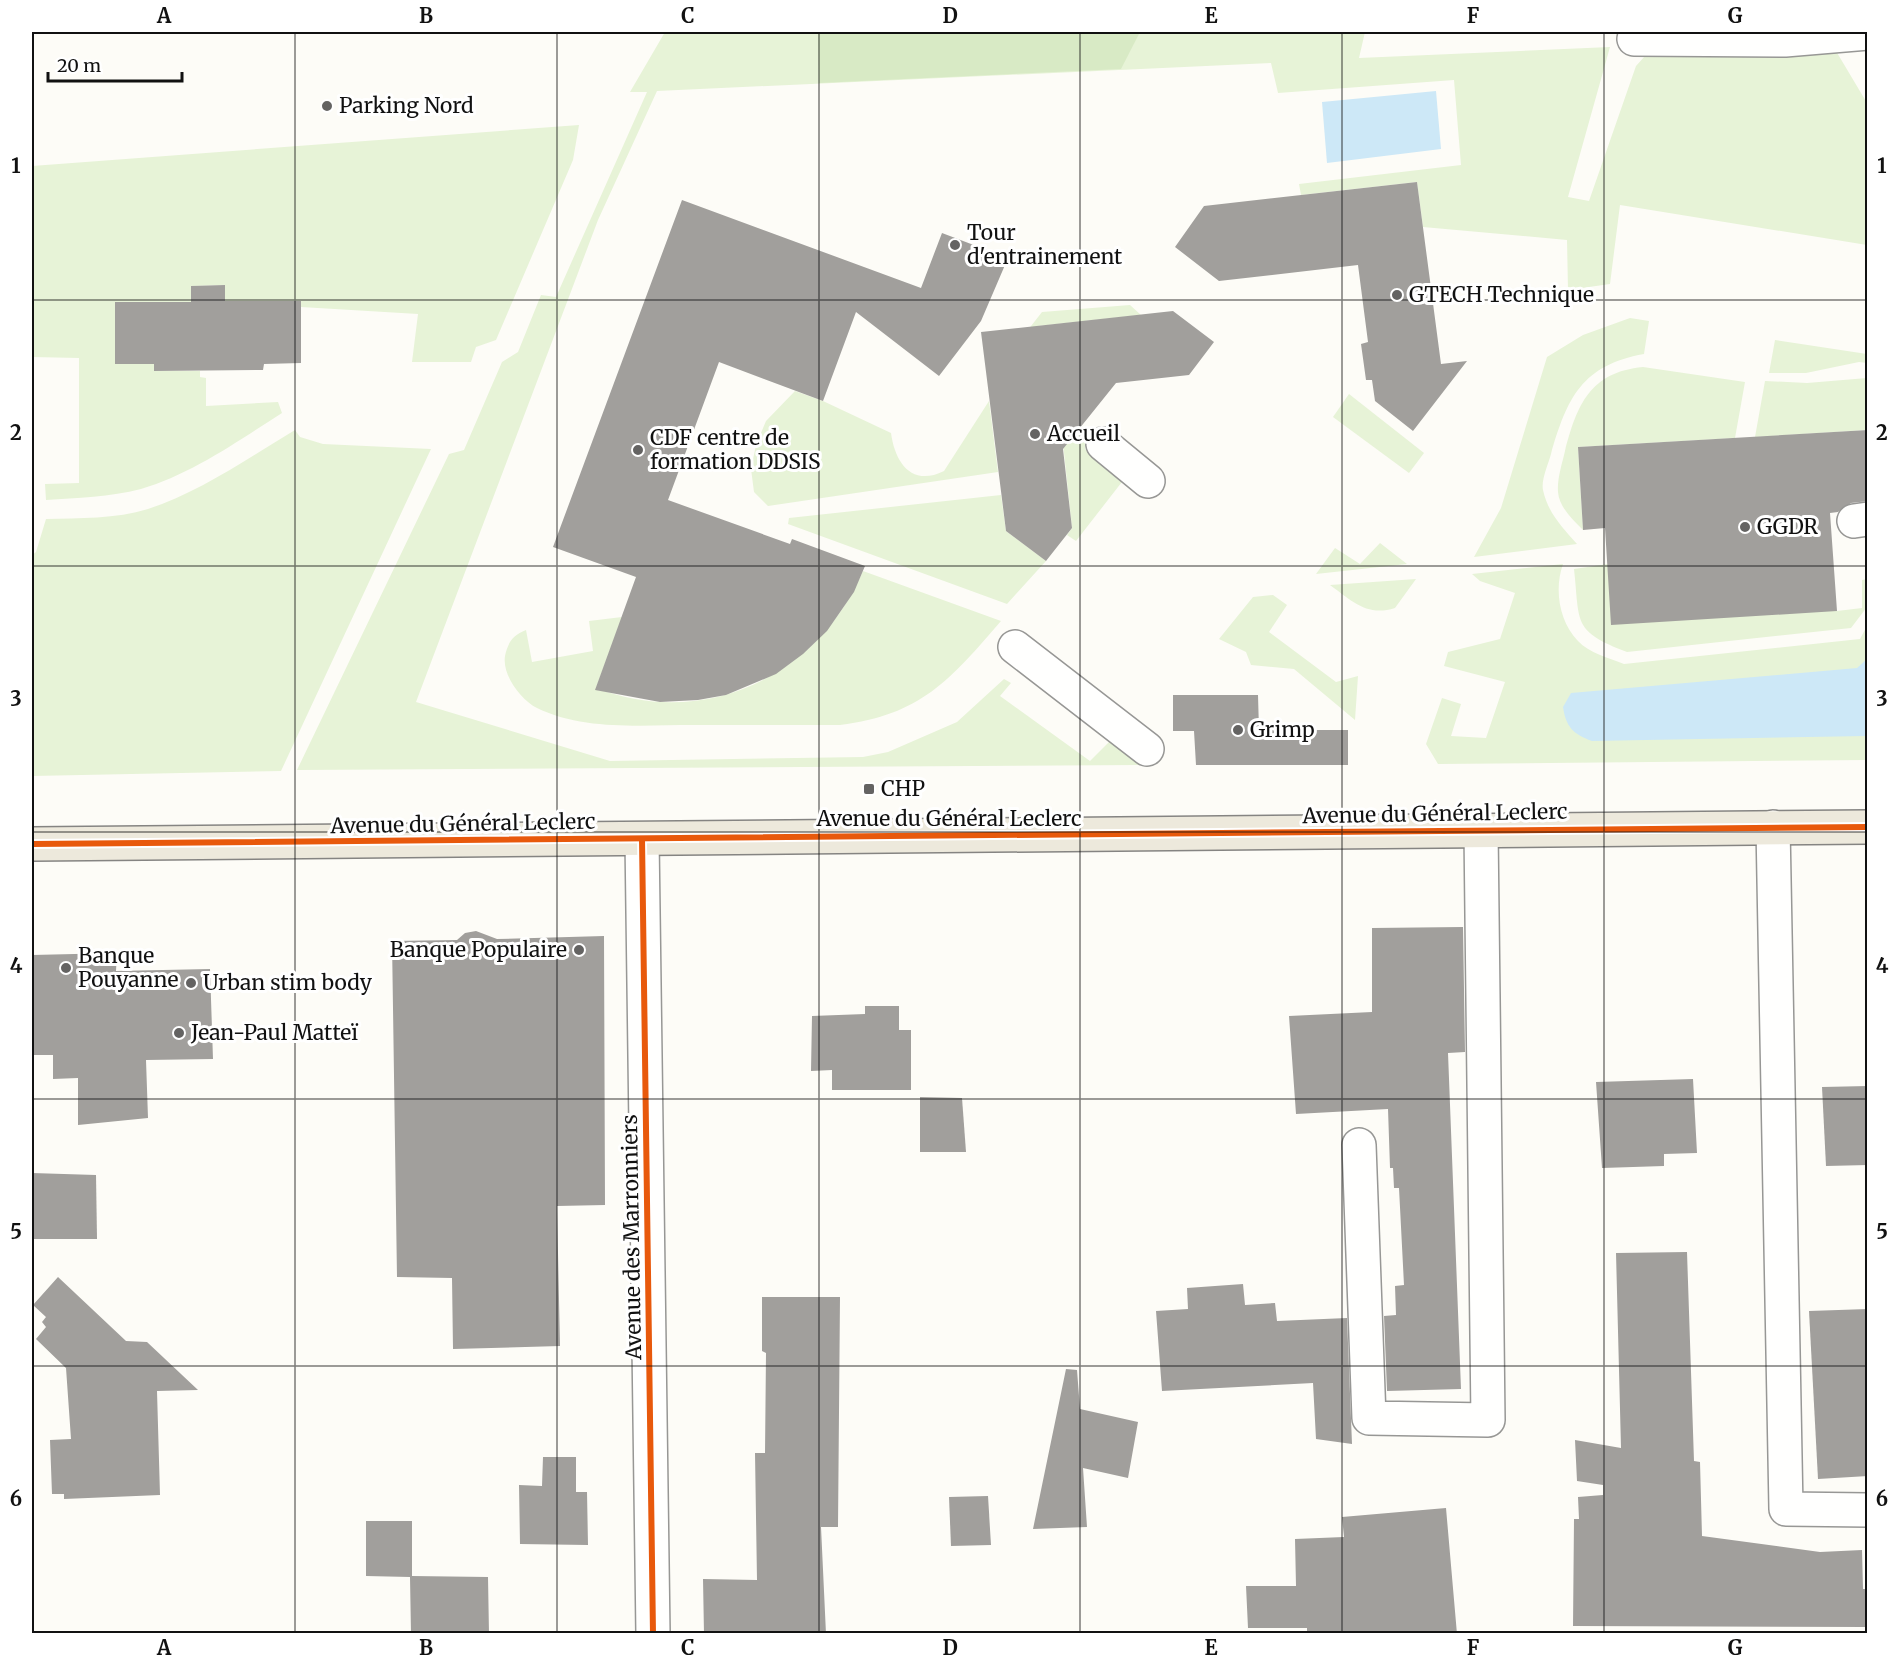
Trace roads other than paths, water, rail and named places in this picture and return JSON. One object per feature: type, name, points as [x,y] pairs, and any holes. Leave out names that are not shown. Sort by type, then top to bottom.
[{"type":"main road","name":"Avenue du Général Leclerc","points":[[32,844],[1868,826]]},
{"type":"street","points":[[1635,35],[1785,40],[1868,33]]},
{"type":"street","points":[[1103,444],[1148,481]]},
{"type":"street","points":[[1015,647],[1147,749]]},
{"type":"street","points":[[1773,827],[1786,1509],[1868,1510]]},
{"type":"street","points":[[1359,1145],[1369,1418],[1488,1420],[1481,830]]},
{"type":"street","name":"Avenue des Marronniers","points":[[642,839],[653,1634]]},
{"type":"water","points":[[1436,91],[1441,149],[1327,163],[1322,102]]},
{"type":"water","points":[[1867,659],[1867,736],[1592,741],[1571,729],[1563,707],[1571,693],[1857,668]]},
{"type":"place","name":"Parking Nord","points":[[327,106]]},
{"type":"place","name":"Tour d'entrainement","points":[[955,245]]},
{"type":"place","name":"GTECH Technique","points":[[1397,295]]},
{"type":"place","name":"Accueil","points":[[1035,434]]},
{"type":"place","name":"CDF centre de formation DDSIS","points":[[638,450]]},
{"type":"place","name":"GGDR","points":[[1745,527]]},
{"type":"place","name":"Grimp","points":[[1238,730]]},
{"type":"place","name":"CHP","points":[[869,789]]},
{"type":"place","name":"Banque Populaire","points":[[579,950]]},
{"type":"place","name":"Banque Pouyanne","points":[[66,968]]},
{"type":"place","name":"Urban stim body","points":[[191,983]]},
{"type":"place","name":"Jean-Paul Matteï","points":[[179,1033]]}]
